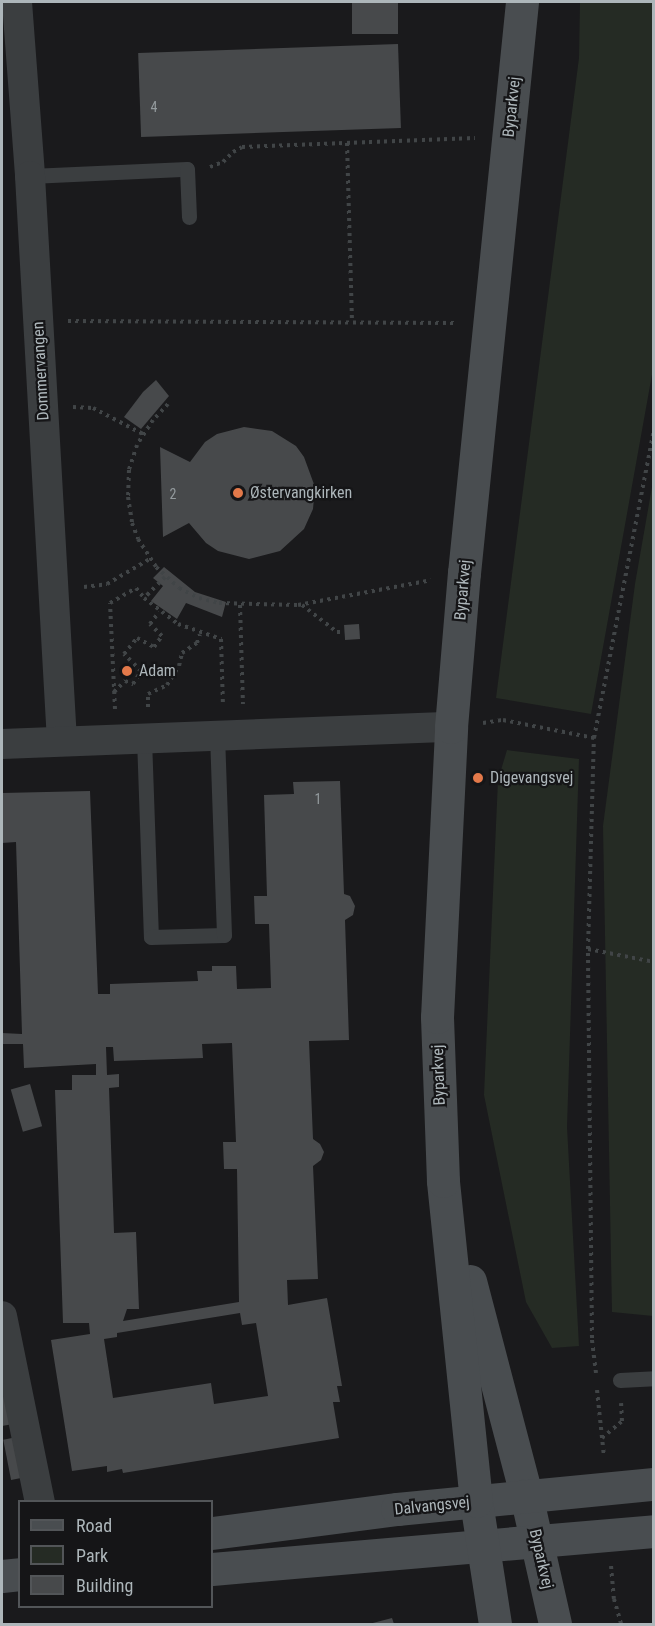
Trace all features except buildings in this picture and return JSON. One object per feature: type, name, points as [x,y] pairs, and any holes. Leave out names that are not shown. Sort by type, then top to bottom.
[{"type":"street","name":"Dommervangen","points":[[16,2],[30,176],[62,741]]},
{"type":"street","name":"Byparkvej","points":[[495,1624],[476,1501],[443,1181],[437,1017],[451,727],[464,573],[522,2]]},
{"type":"street","points":[[2,744],[451,727]]},
{"type":"street","name":"Byparkvej","points":[[443,1181],[526,1495],[555,1624]]},
{"type":"street","points":[[2,1316],[40,1500]]},
{"type":"street","name":"Dalvangsvej","points":[[213,1533],[526,1495],[654,1484]]},
{"type":"street","points":[[213,1569],[654,1531]]},
{"type":"street","points":[[2,1576],[18,1574]]},
{"type":"lane","points":[[30,176],[187,169],[189,217]]},
{"type":"lane","points":[[144,738],[151,937],[224,935],[230,735]]},
{"type":"lane","points":[[620,1380],[654,1378]]},
{"type":"path","points":[[187,169],[214,166],[242,147],[509,137]]},
{"type":"path","points":[[347,143],[352,323]]},
{"type":"path","points":[[38,321],[490,324]]},
{"type":"path","points":[[168,404],[143,434],[130,464],[128,497],[132,523],[150,559],[165,577],[199,598],[240,605],[302,605],[464,573]]},
{"type":"path","points":[[43,409],[89,407],[143,434]]},
{"type":"path","points":[[596,1376],[592,1338],[588,949],[594,738],[654,430]]},
{"type":"path","points":[[54,589],[102,585],[150,559]]},
{"type":"path","points":[[144,598],[165,577]]},
{"type":"path","points":[[124,710],[115,710],[110,603],[136,588],[159,612],[200,634],[222,642],[224,703],[212,706]]},
{"type":"path","points":[[230,735],[240,605]]},
{"type":"path","points":[[302,605],[337,632],[345,632]]},
{"type":"path","points":[[114,692],[125,681],[133,684],[141,671],[124,654],[137,638],[154,647],[162,636],[150,624],[159,612]]},
{"type":"path","points":[[148,709],[148,694],[167,685],[179,666],[184,650],[197,643],[200,634]]},
{"type":"path","points":[[140,709],[157,709]]},
{"type":"path","points":[[451,727],[503,720],[594,738]]},
{"type":"path","points":[[588,949],[654,962]]},
{"type":"path","points":[[602,1439],[622,1421],[620,1380]]},
{"type":"path","points":[[597,1387],[606,1488]]},
{"type":"path","points":[[610,1535],[614,1599],[621,1624]]},
{"type":"green space","points":[[580,2],[654,2],[653,369],[591,714],[496,698],[579,58]]},
{"type":"green space","points":[[653,481],[653,1316],[612,1312],[603,826],[635,584]]},
{"type":"green space","points":[[507,750],[579,759],[567,1127],[579,1346],[552,1348],[526,1302],[484,1095],[498,780]]},
{"type":"place","name":"Østervangkirken","points":[[238,493]]},
{"type":"place","name":"Adam","points":[[127,671]]},
{"type":"place","name":"Digevangsvej","points":[[478,778]]}]
